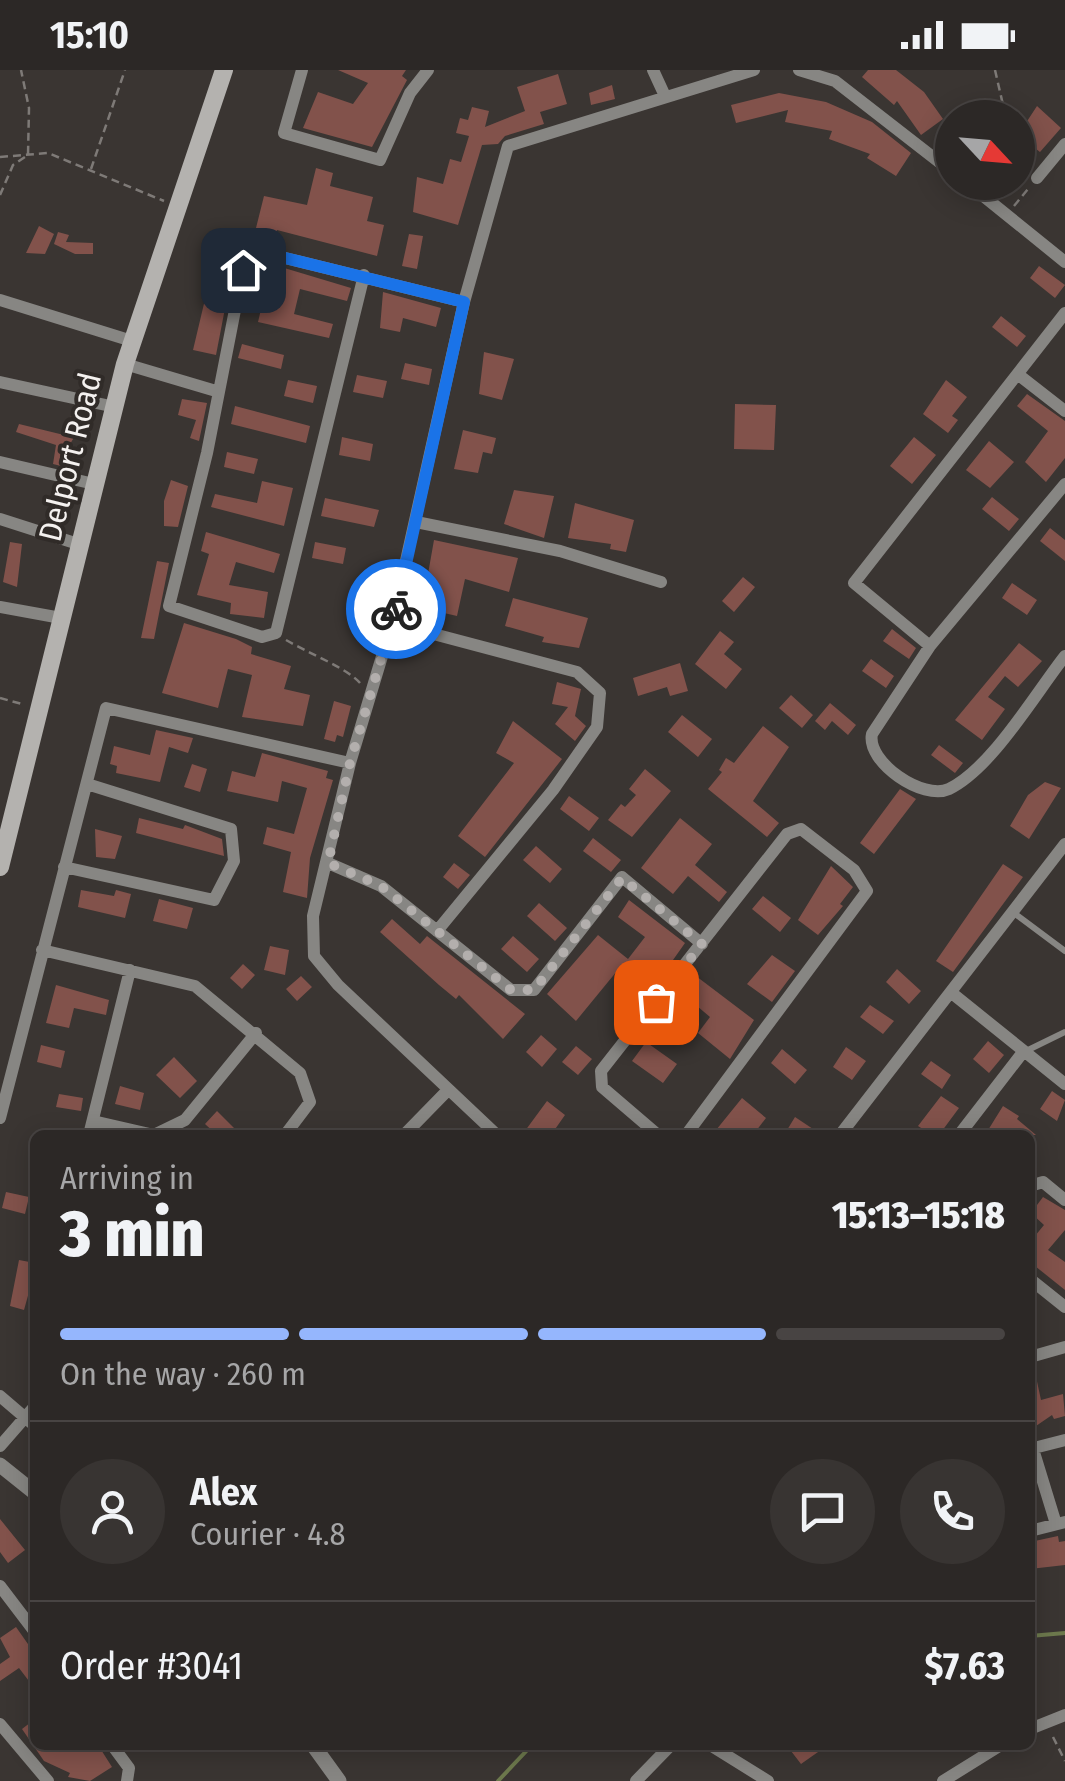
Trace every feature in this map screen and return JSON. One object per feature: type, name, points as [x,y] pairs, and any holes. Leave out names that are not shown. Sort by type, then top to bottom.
[{"type":"main road","name":"Delport Road","points":[[0,867],[125,364],[224,70]]},
{"type":"street","points":[[302,70],[284,132],[380,160],[410,94],[428,70]]},
{"type":"street","points":[[653,70],[665,96]]},
{"type":"street","points":[[491,1130],[446,1092],[314,956],[312,916],[350,763],[392,624],[464,302],[508,146],[754,70]]},
{"type":"street","points":[[799,70],[835,81],[935,159]]},
{"type":"street","points":[[1037,178],[1065,144]]},
{"type":"street","points":[[988,200],[1065,262]]},
{"type":"street","points":[[364,275],[276,634],[262,638],[169,606],[207,453],[216,391],[243,270],[281,257],[364,275],[464,302]]},
{"type":"street","points":[[0,300],[132,340]]},
{"type":"street","points":[[930,646],[854,583],[1020,376],[1065,313]]},
{"type":"street","points":[[125,364],[216,391]]},
{"type":"street","points":[[1020,376],[1065,410]]},
{"type":"street","points":[[0,382],[114,407]]},
{"type":"street","points":[[0,462],[94,484]]},
{"type":"street","points":[[1065,484],[930,646],[872,734],[870,745],[878,761],[927,792],[947,790],[982,764],[1065,656]]},
{"type":"street","points":[[0,518],[78,544]]},
{"type":"street","points":[[416,522],[560,551],[661,582]]},
{"type":"street","points":[[0,607],[61,618]]},
{"type":"street","points":[[392,624],[578,672],[600,692],[596,727],[564,774],[437,931]]},
{"type":"street","points":[[0,1118],[106,708],[350,763]]},
{"type":"street","points":[[64,867],[214,900],[234,862],[231,828],[87,784]]},
{"type":"street","points":[[652,1130],[602,1087],[601,1072],[787,834],[801,829],[854,870],[868,891],[690,1130]]},
{"type":"street","points":[[844,1130],[1065,845]]},
{"type":"street","points":[[328,863],[381,886],[511,990],[534,990],[622,878],[702,944]]},
{"type":"street","points":[[42,950],[195,986],[300,1073],[310,1102],[289,1130]]},
{"type":"street","points":[[91,1128],[130,970]]},
{"type":"street","points":[[952,994],[1065,1084]]},
{"type":"street","points":[[164,1130],[185,1120],[256,1033]]},
{"type":"street","points":[[963,1130],[1024,1052]]},
{"type":"street","points":[[409,1130],[446,1092]]},
{"type":"street","points":[[1035,1184],[1043,1182],[1065,1200]]},
{"type":"street","points":[[1035,1283],[1065,1308]]},
{"type":"street","points":[[1035,1356],[1065,1348]]},
{"type":"street","points":[[0,1396],[30,1422],[0,1446]]},
{"type":"street","points":[[1035,1448],[1065,1440]]},
{"type":"street","points":[[1035,1459],[1061,1523],[1035,1530]]},
{"type":"street","points":[[0,1465],[30,1489]]},
{"type":"street","points":[[0,1586],[30,1625]]},
{"type":"street","points":[[1035,1727],[1065,1715]]},
{"type":"street","points":[[0,1724],[48,1781]]},
{"type":"street","points":[[116,1750],[129,1768],[126,1781]]},
{"type":"street","points":[[317,1750],[339,1781]]},
{"type":"street","points":[[636,1781],[666,1750]]},
{"type":"street","points":[[718,1750],[768,1781]]},
{"type":"street","points":[[943,1781],[993,1750]]},
{"type":"lane","points":[[1014,912],[1065,951]]},
{"type":"lane","points":[[1024,1052],[1065,1032]]},
{"type":"path","points":[[21,70],[30,108],[28,155]]},
{"type":"path","points":[[90,170],[125,70]]},
{"type":"path","points":[[994,70],[1002,100]]},
{"type":"path","points":[[0,157],[48,153],[177,206]]},
{"type":"path","points":[[0,195],[13,165],[28,155]]},
{"type":"path","points":[[276,634],[326,665],[350,672],[370,695]]},
{"type":"path","points":[[0,698],[38,708]]},
{"type":"path","points":[[1049,1720],[1065,1761]]},
{"type":"building","points":[[338,70],[406,70],[402,76],[407,80],[372,147],[303,128],[318,92],[353,104],[368,83]]},
{"type":"building","points":[[868,70],[896,70],[924,92],[935,108],[935,125],[921,135],[897,101],[894,105],[862,77]]},
{"type":"building","points":[[558,74],[567,104],[540,112],[544,124],[505,136],[498,144],[482,145],[458,225],[413,212],[417,177],[443,184],[450,159],[461,162],[469,136],[456,133],[460,118],[468,120],[472,107],[489,111],[485,127],[525,111],[517,87]]},
{"type":"building","points":[[612,85],[615,99],[591,105],[589,93]]},
{"type":"building","points":[[779,93],[826,102],[872,122],[911,153],[896,176],[867,158],[870,154],[829,139],[832,131],[785,122],[788,110],[736,123],[731,105]]},
{"type":"building","points":[[1037,106],[1061,128],[1040,152],[1035,148]]},
{"type":"building","points":[[316,168],[333,173],[330,186],[373,197],[367,221],[384,225],[377,256],[277,230],[275,237],[255,232],[264,196],[307,205]]},
{"type":"building","points":[[39,226],[54,234],[45,254],[26,253]]},
{"type":"building","points":[[58,232],[69,235],[66,242],[93,243],[93,254],[75,254],[54,244]]},
{"type":"building","points":[[409,234],[423,236],[417,269],[402,266]]},
{"type":"building","points":[[1039,266],[1065,285],[1055,298],[1030,278]]},
{"type":"building","points":[[281,267],[351,288],[347,301],[300,289],[294,314],[333,324],[329,338],[258,322],[270,271]]},
{"type":"building","points":[[207,291],[227,298],[216,355],[193,350]]},
{"type":"building","points":[[383,292],[441,308],[436,327],[403,318],[400,332],[380,328]]},
{"type":"building","points":[[1001,316],[1026,336],[1017,347],[992,327]]},
{"type":"building","points":[[242,344],[284,355],[281,369],[238,358]]},
{"type":"building","points":[[484,352],[514,359],[502,400],[479,394]]},
{"type":"building","points":[[405,363],[432,369],[429,385],[401,379]]},
{"type":"building","points":[[357,375],[387,381],[383,398],[353,392]]},
{"type":"building","points":[[288,380],[317,386],[313,403],[284,396]]},
{"type":"building","points":[[946,380],[967,397],[952,416],[958,420],[948,433],[923,414]]},
{"type":"building","points":[[1027,394],[1065,421],[1065,458],[1046,482],[1025,462],[1048,431],[1017,406]]},
{"type":"building","points":[[182,399],[207,403],[199,441],[190,438],[196,420],[178,415]]},
{"type":"building","points":[[735,404],[776,405],[774,450],[734,449]]},
{"type":"building","points":[[235,406],[310,426],[306,443],[231,424]]},
{"type":"building","points":[[74,408],[88,413],[69,446],[65,467],[53,464],[56,445],[16,432],[19,424],[64,435]]},
{"type":"building","points":[[463,430],[496,438],[492,454],[483,452],[478,473],[454,469]]},
{"type":"building","points":[[342,437],[373,444],[370,461],[339,455]]},
{"type":"building","points":[[914,437],[936,455],[912,484],[890,466]]},
{"type":"building","points":[[989,441],[1014,462],[990,488],[966,470]]},
{"type":"building","points":[[227,452],[258,459],[254,474],[224,467]]},
{"type":"building","points":[[171,480],[188,486],[178,527],[164,526],[164,501]]},
{"type":"building","points":[[262,481],[293,488],[284,526],[211,507],[215,494],[257,503]]},
{"type":"building","points":[[514,490],[554,496],[544,538],[504,524]]},
{"type":"building","points":[[992,497],[1019,519],[1009,531],[982,509]]},
{"type":"building","points":[[325,498],[379,510],[374,527],[321,516]]},
{"type":"building","points":[[575,503],[634,520],[626,552],[610,549],[611,544],[568,538]]},
{"type":"building","points":[[1050,528],[1065,540],[1065,561],[1040,541]]},
{"type":"building","points":[[206,532],[280,554],[274,573],[236,562],[229,585],[268,592],[264,618],[230,614],[231,603],[197,595],[209,554],[201,551]]},
{"type":"building","points":[[434,540],[518,558],[509,592],[465,579],[457,616],[422,608]]},
{"type":"building","points":[[10,542],[22,544],[17,587],[3,582]]},
{"type":"building","points":[[315,542],[346,548],[343,564],[312,558]]},
{"type":"building","points":[[157,561],[169,563],[154,639],[141,638]]},
{"type":"building","points":[[743,577],[755,587],[734,612],[722,601]]},
{"type":"building","points":[[1012,583],[1037,600],[1027,615],[1002,598]]},
{"type":"building","points":[[513,598],[588,618],[579,648],[542,642],[544,637],[505,626]]},
{"type":"building","points":[[184,623],[236,639],[252,647],[251,654],[291,666],[284,689],[310,695],[303,726],[242,717],[252,675],[228,669],[218,708],[162,693]]},
{"type":"building","points":[[892,629],[916,648],[909,659],[883,641]]},
{"type":"building","points":[[720,631],[734,642],[724,654],[742,669],[726,689],[695,664]]},
{"type":"building","points":[[1019,643],[1042,661],[1018,687],[1005,676],[988,697],[1005,709],[982,740],[955,720]]},
{"type":"building","points":[[871,659],[894,676],[886,688],[862,671]]},
{"type":"building","points":[[680,663],[688,691],[670,696],[667,687],[638,696],[633,678]]},
{"type":"building","points":[[557,682],[581,689],[575,716],[586,726],[575,741],[555,724],[568,707],[552,704]]},
{"type":"building","points":[[791,695],[813,715],[802,728],[779,708]]},
{"type":"building","points":[[334,701],[351,706],[343,737],[337,735],[335,742],[324,739]]},
{"type":"building","points":[[830,703],[856,725],[848,735],[832,721],[825,730],[815,721]]},
{"type":"building","points":[[682,715],[712,739],[698,757],[668,732]]},
{"type":"building","points":[[513,721],[562,759],[485,857],[458,836],[514,763],[496,753]]},
{"type":"building","points":[[763,726],[789,747],[753,801],[779,823],[767,837],[708,789],[722,772],[719,770],[726,758],[734,763]]},
{"type":"building","points":[[156,730],[193,738],[188,753],[169,747],[160,782],[116,773],[117,766],[110,764],[114,746],[150,755]]},
{"type":"building","points":[[939,745],[963,763],[955,773],[931,755]]},
{"type":"building","points":[[262,753],[328,771],[326,778],[333,780],[310,858],[307,898],[283,892],[291,852],[263,844],[267,827],[294,834],[307,788],[282,781],[278,802],[227,791],[232,771],[255,777]]},
{"type":"building","points":[[192,764],[207,769],[200,792],[184,787]]},
{"type":"building","points":[[645,769],[671,791],[632,837],[608,820],[621,804],[625,807],[636,795],[629,789]]},
{"type":"building","points":[[1045,782],[1061,788],[1029,839],[1010,826],[1028,795]]},
{"type":"building","points":[[900,789],[916,799],[874,854],[860,843]]},
{"type":"building","points":[[569,796],[599,818],[589,831],[560,809]]},
{"type":"building","points":[[139,818],[183,829],[185,825],[222,839],[224,856],[136,833]]},
{"type":"building","points":[[680,818],[712,844],[695,865],[727,892],[719,902],[688,876],[673,894],[641,868]]},
{"type":"building","points":[[95,829],[122,836],[115,859],[96,857]]},
{"type":"building","points":[[593,838],[621,860],[611,872],[583,851]]},
{"type":"building","points":[[536,846],[562,869],[550,883],[523,860]]},
{"type":"building","points":[[454,863],[470,875],[458,889],[443,877]]},
{"type":"building","points":[[1003,864],[1023,877],[953,972],[936,961]]},
{"type":"building","points":[[831,866],[853,887],[840,904],[843,906],[818,935],[798,920]]},
{"type":"building","points":[[81,890],[114,896],[116,890],[131,894],[125,918],[78,907]]},
{"type":"building","points":[[763,896],[791,918],[780,932],[752,909]]},
{"type":"building","points":[[159,899],[193,908],[187,929],[153,921]]},
{"type":"building","points":[[629,900],[685,943],[649,994],[617,971],[576,1021],[547,994],[598,935],[628,959],[645,937],[618,917]]},
{"type":"building","points":[[539,903],[567,928],[555,941],[527,916]]},
{"type":"building","points":[[392,919],[420,944],[427,936],[525,1014],[503,1039],[459,995],[456,999],[380,932]]},
{"type":"building","points":[[513,936],[539,959],[527,972],[501,949]]},
{"type":"building","points":[[270,946],[289,950],[285,975],[264,970]]},
{"type":"building","points":[[772,955],[795,971],[772,1002],[747,984]]},
{"type":"building","points":[[243,964],[255,975],[242,989],[230,978]]},
{"type":"building","points":[[897,969],[921,991],[909,1004],[886,982]]},
{"type":"building","points":[[692,973],[754,1020],[730,1059],[698,1033],[710,1017],[678,990]]},
{"type":"building","points":[[301,976],[312,987],[297,1001],[286,989]]},
{"type":"building","points":[[56,985],[109,1000],[106,1015],[74,1008],[69,1028],[46,1023]]},
{"type":"building","points":[[870,1005],[894,1021],[883,1034],[860,1017]]},
{"type":"building","points":[[541,1035],[557,1049],[542,1067],[526,1052]]},
{"type":"building","points":[[988,1041],[1004,1055],[989,1073],[973,1059]]},
{"type":"building","points":[[646,1042],[677,1064],[663,1083],[632,1061]]},
{"type":"building","points":[[41,1045],[65,1051],[61,1068],[37,1062]]},
{"type":"building","points":[[576,1046],[592,1059],[578,1075],[562,1062]]},
{"type":"building","points":[[846,1047],[866,1061],[852,1080],[833,1067]]},
{"type":"building","points":[[782,1049],[807,1070],[795,1084],[771,1063]]},
{"type":"building","points":[[174,1057],[197,1081],[180,1098],[156,1075]]},
{"type":"building","points":[[931,1061],[951,1075],[942,1089],[921,1074]]},
{"type":"building","points":[[120,1086],[144,1093],[140,1110],[115,1104]]},
{"type":"building","points":[[1052,1091],[1065,1100],[1057,1121],[1040,1109]]},
{"type":"building","points":[[59,1094],[83,1098],[81,1111],[56,1107]]},
{"type":"building","points":[[941,1096],[959,1108],[943,1130],[918,1126]]},
{"type":"building","points":[[742,1098],[766,1118],[757,1130],[716,1130]]},
{"type":"building","points":[[547,1101],[565,1115],[554,1130],[526,1130]]},
{"type":"building","points":[[1003,1106],[1019,1116],[1017,1119],[1030,1130],[988,1130]]},
{"type":"building","points":[[217,1111],[235,1129],[212,1130],[205,1124]]},
{"type":"building","points":[[795,1117],[814,1130],[787,1130]]},
{"type":"building","points":[[6,1192],[29,1197],[25,1214],[2,1208]]},
{"type":"building","points":[[1043,1197],[1065,1210],[1065,1230],[1048,1250],[1065,1262],[1065,1290],[1035,1266],[1035,1236],[1044,1225],[1035,1217],[1035,1208]]},
{"type":"building","points":[[19,1260],[30,1262],[30,1292],[24,1310],[10,1306]]},
{"type":"building","points":[[1035,1372],[1041,1400],[1063,1394],[1065,1416],[1054,1419],[1052,1415],[1036,1426]]},
{"type":"building","points":[[0,1519],[25,1550],[8,1563],[0,1552]]},
{"type":"building","points":[[1058,1536],[1059,1542],[1065,1541],[1065,1565],[1035,1568],[1035,1541]]},
{"type":"building","points":[[16,1627],[30,1647],[30,1682],[19,1668],[0,1681],[0,1664],[10,1657],[0,1638]]},
{"type":"building","points":[[30,1723],[30,1741],[22,1729]]},
{"type":"building","points":[[36,1750],[101,1750],[112,1767],[90,1781],[68,1777],[70,1773],[44,1761]]},
{"type":"building","points":[[792,1750],[821,1750],[801,1764]]},
{"type":"waterway","points":[[1035,1636],[1065,1633]]},
{"type":"waterway","points":[[498,1781],[527,1750]]},
{"type":"way so far","points":[[396,609],[350,763],[328,863],[381,886],[511,990],[534,990],[622,878],[702,944],[656,1002]]},
{"type":"route","points":[[243,270],[281,257],[464,302],[396,609]]}]
